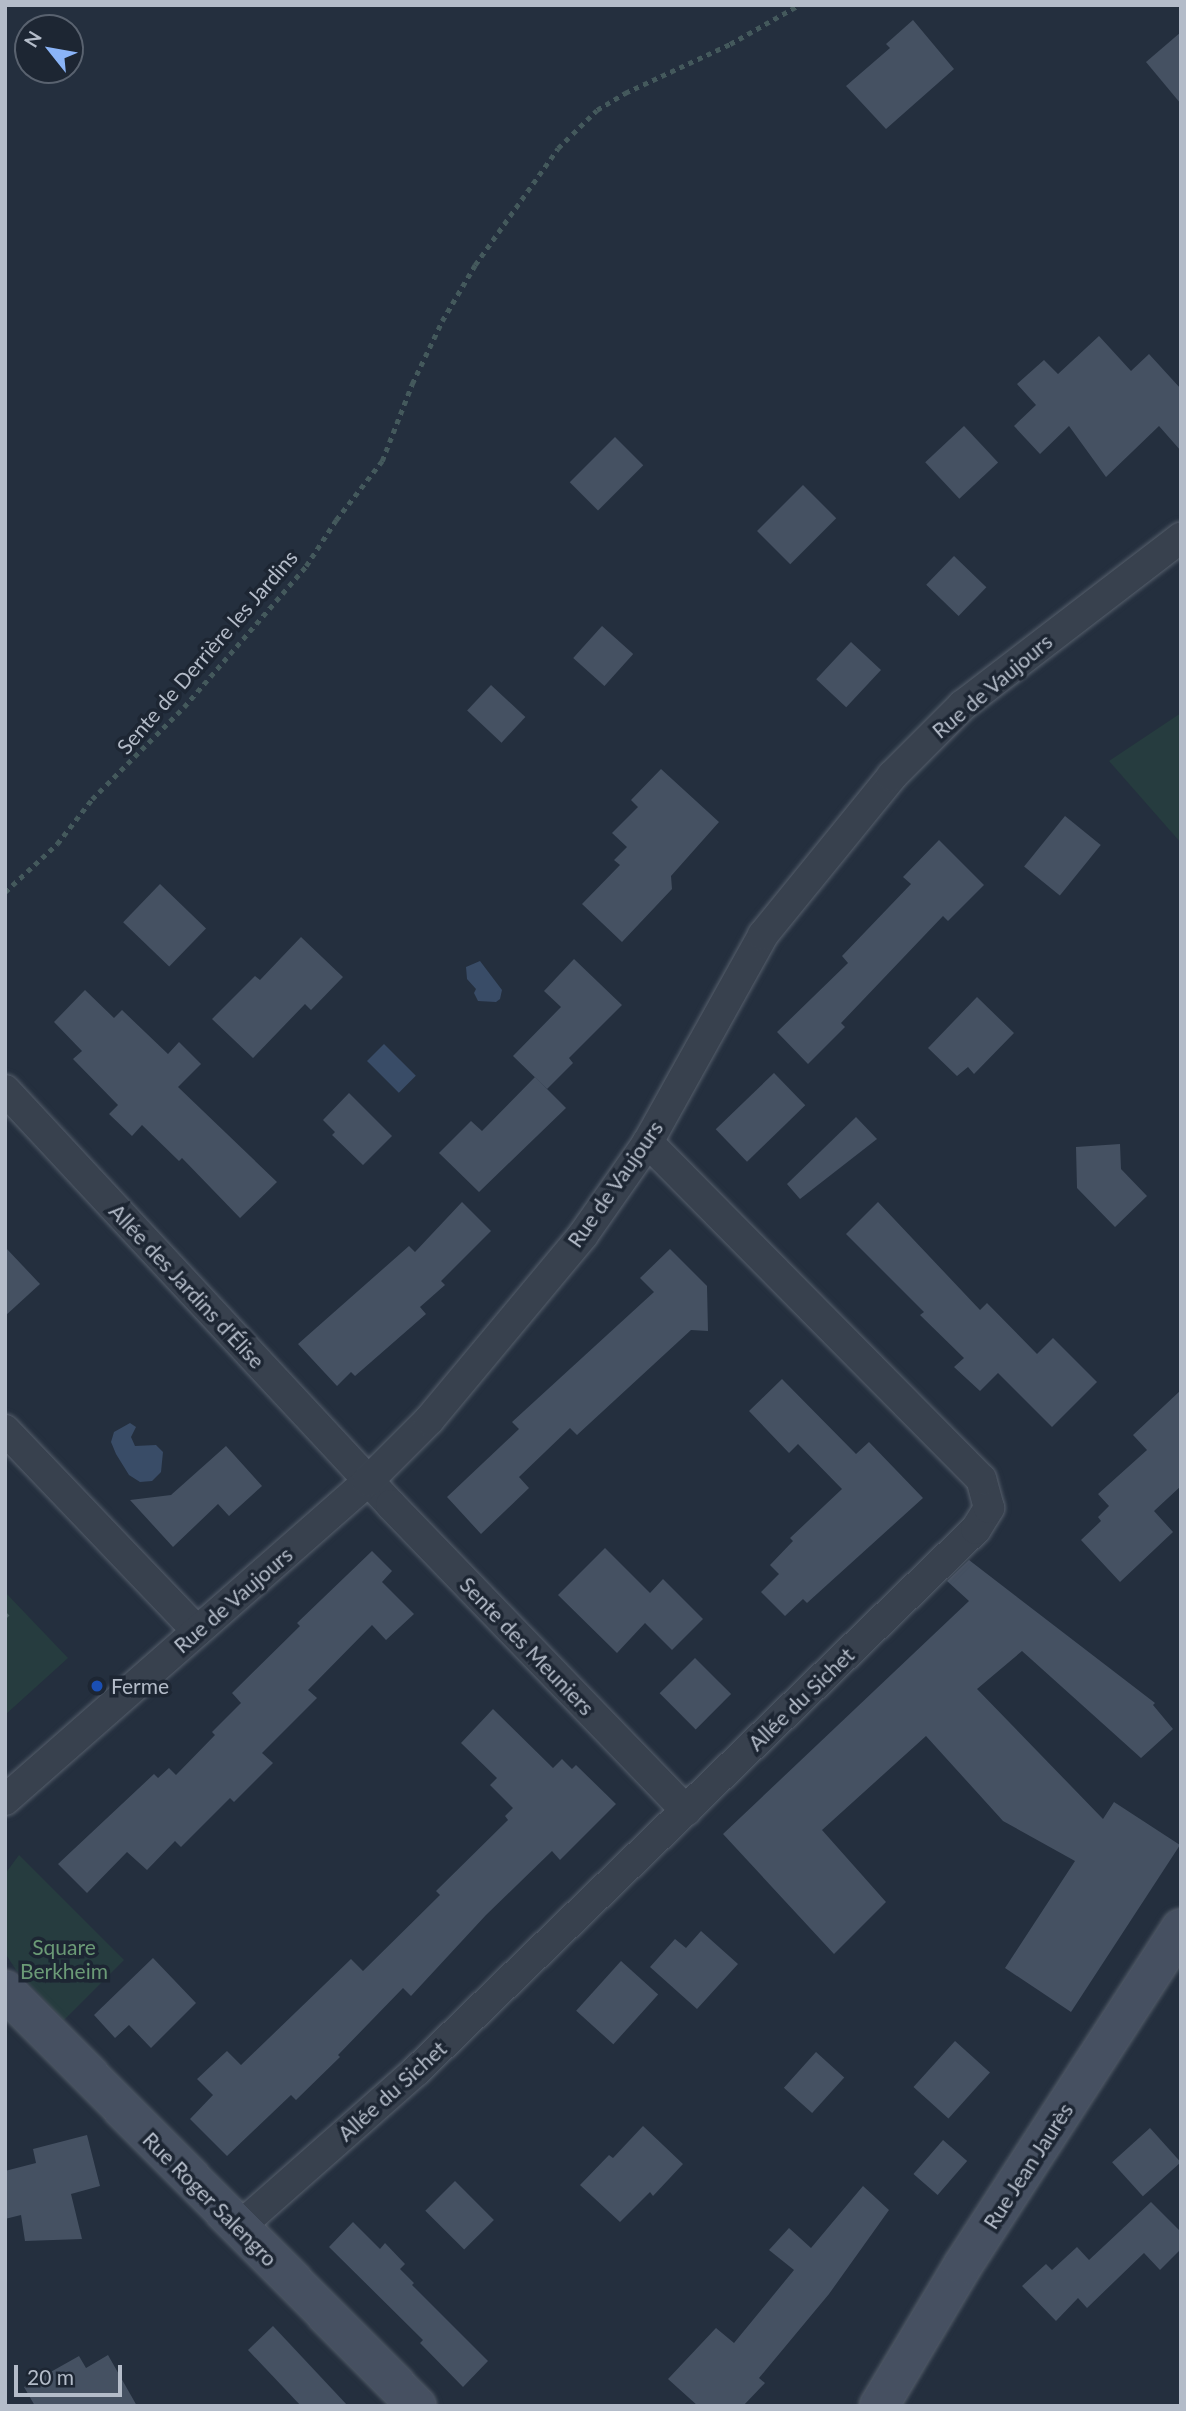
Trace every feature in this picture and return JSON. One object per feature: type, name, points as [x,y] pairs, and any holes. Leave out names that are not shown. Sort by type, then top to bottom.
[{"type":"street","name":"Rue de Vaujours","points":[[5,1800],[368,1481],[429,1420],[583,1236],[648,1142],[763,934],[892,776],[963,705],[1181,538]]},
{"type":"street","name":"Allée des Jardins d'Élise","points":[[5,1090],[368,1481]]},
{"type":"street","name":"Allée du Sichet","points":[[238,2228],[416,2071],[976,1530],[989,1508],[981,1479],[648,1142]]},
{"type":"street","points":[[5,1430],[198,1631]]},
{"type":"street","name":"Sente des Meuniers","points":[[368,1481],[686,1811]]},
{"type":"street","name":"Rue Jean Jaurès","points":[[879,2406],[963,2265],[1181,1928]]},
{"type":"street","name":"Rue Roger Salengro","points":[[5,1990],[417,2406]]},
{"type":"path","name":"Sente de Derrière les Jardins","points":[[5,891],[57,844],[92,799],[184,707],[306,566],[336,520],[382,461],[425,355],[475,265],[558,148],[597,110],[625,93],[730,44],[799,5]]},
{"type":"green space","points":[[1181,713],[1181,843],[1109,761]]},
{"type":"green space","points":[[5,1592],[68,1658],[5,1715]]},
{"type":"green space","name":"Square Berkheim","points":[[19,1855],[124,1960],[64,2020],[16,1970],[5,1953],[5,1874]]},
{"type":"water","points":[[480,961],[502,990],[500,999],[496,1002],[478,1001],[474,993],[476,989],[467,979],[466,967]]},
{"type":"water","points":[[384,1044],[416,1076],[399,1093],[367,1061]]},
{"type":"water","points":[[130,1423],[136,1427],[131,1437],[135,1446],[156,1445],[163,1452],[161,1472],[152,1481],[140,1482],[129,1475],[111,1442],[114,1432]]},
{"type":"building","points":[[913,20],[954,69],[886,129],[846,86],[890,48],[886,44]]},
{"type":"building","points":[[1181,32],[1181,104],[1146,62]]},
{"type":"building","points":[[1099,336],[1131,371],[1149,354],[1181,389],[1181,451],[1159,426],[1106,477],[1069,426],[1040,454],[1014,426],[1036,405],[1017,384],[1044,360],[1058,374]]},
{"type":"building","points":[[964,426],[998,463],[959,499],[925,462]]},
{"type":"building","points":[[615,437],[643,465],[598,511],[570,482]]},
{"type":"building","points":[[803,485],[836,518],[790,564],[757,531]]},
{"type":"building","points":[[954,556],[986,587],[959,616],[926,585]]},
{"type":"building","points":[[602,626],[633,654],[604,686],[573,658]]},
{"type":"building","points":[[851,642],[881,670],[846,707],[816,679]]},
{"type":"building","points":[[491,685],[525,717],[502,743],[467,711]]},
{"type":"building","points":[[661,769],[719,822],[671,876],[672,889],[622,942],[582,904],[620,865],[614,860],[627,847],[612,833],[638,807],[631,800]]},
{"type":"building","points":[[1065,816],[1101,845],[1060,895],[1024,867]]},
{"type":"building","points":[[939,840],[984,885],[948,921],[943,916],[841,1023],[845,1027],[808,1064],[777,1032],[848,963],[842,956],[911,884],[903,877]]},
{"type":"building","points":[[160,884],[206,928],[169,967],[123,922]]},
{"type":"building","points":[[301,937],[343,977],[311,1010],[305,1004],[253,1058],[212,1019],[255,976],[260,980]]},
{"type":"building","points":[[574,959],[622,1005],[569,1058],[573,1063],[547,1089],[513,1056],[561,1007],[544,991]]},
{"type":"building","points":[[85,990],[114,1018],[122,1010],[168,1054],[179,1042],[201,1064],[178,1087],[277,1182],[240,1218],[182,1158],[179,1161],[142,1125],[132,1136],[109,1114],[118,1105],[73,1059],[82,1051],[54,1022]]},
{"type":"building","points":[[977,997],[1014,1033],[974,1074],[968,1067],[957,1076],[928,1048]]},
{"type":"building","points":[[774,1073],[805,1105],[747,1162],[716,1129]]},
{"type":"building","points":[[535,1077],[566,1108],[479,1192],[439,1153],[471,1121],[482,1131]]},
{"type":"building","points":[[349,1093],[392,1136],[363,1165],[332,1135],[335,1132],[323,1120]]},
{"type":"building","points":[[856,1117],[877,1139],[800,1199],[787,1184]]},
{"type":"building","points":[[1120,1144],[1121,1169],[1147,1196],[1115,1227],[1077,1188],[1076,1147]]},
{"type":"building","points":[[462,1202],[491,1231],[441,1281],[445,1285],[420,1307],[426,1314],[355,1376],[351,1372],[337,1386],[298,1344],[409,1246],[415,1252]]},
{"type":"building","points":[[878,1202],[980,1310],[987,1303],[1037,1354],[1053,1338],[1097,1382],[1052,1427],[998,1373],[980,1391],[954,1367],[964,1358],[920,1315],[924,1312],[846,1234]]},
{"type":"building","points":[[5,1247],[40,1284],[5,1316]]},
{"type":"building","points":[[670,1249],[707,1286],[708,1331],[691,1330],[577,1435],[570,1428],[519,1477],[529,1488],[481,1534],[447,1497],[519,1429],[512,1422],[654,1292],[640,1278]]},
{"type":"building","points":[[782,1379],[856,1454],[869,1442],[923,1498],[807,1603],[803,1599],[785,1616],[761,1592],[779,1574],[770,1565],[793,1541],[790,1538],[842,1489],[798,1444],[789,1453],[749,1411]]},
{"type":"building","points":[[1181,1390],[1181,1486],[1154,1511],[1173,1532],[1120,1582],[1081,1540],[1101,1521],[1098,1517],[1109,1506],[1098,1494],[1147,1450],[1133,1435]]},
{"type":"building","points":[[226,1446],[262,1486],[229,1516],[218,1504],[173,1547],[130,1500],[171,1495]]},
{"type":"building","points":[[605,1548],[650,1593],[663,1579],[703,1619],[672,1650],[645,1623],[617,1653],[558,1595]]},
{"type":"building","points":[[372,1551],[392,1571],[382,1582],[414,1614],[386,1640],[372,1625],[308,1690],[317,1698],[262,1753],[273,1763],[234,1802],[230,1798],[181,1847],[175,1841],[147,1870],[127,1852],[87,1893],[58,1864],[154,1774],[158,1778],[169,1768],[176,1775],[215,1735],[212,1732],[241,1703],[232,1693],[300,1626],[297,1623]]},
{"type":"building","points":[[969,1560],[1155,1703],[1153,1705],[1173,1729],[1141,1758],[1022,1651],[977,1689],[1103,1819],[1114,1802],[1180,1845],[1071,2012],[1005,1968],[1075,1861],[1003,1821],[926,1736],[822,1830],[886,1902],[834,1954],[723,1834],[969,1601],[947,1581]]},
{"type":"building","points":[[695,1658],[731,1694],[696,1729],[660,1693]]},
{"type":"building","points":[[493,1709],[553,1768],[562,1759],[572,1769],[576,1765],[616,1804],[560,1860],[552,1851],[486,1915],[411,1996],[403,1988],[338,2055],[340,2057],[296,2100],[291,2095],[227,2156],[190,2119],[213,2095],[197,2079],[227,2051],[241,2065],[351,1959],[363,1971],[440,1895],[436,1891],[508,1820],[505,1816],[513,1808],[490,1785],[497,1778],[461,1743]]},
{"type":"building","points":[[701,1931],[738,1964],[697,2009],[650,1967],[675,1939],[686,1948]]},
{"type":"building","points":[[153,1958],[196,2003],[151,2048],[129,2025],[115,2038],[94,2015]]},
{"type":"building","points":[[621,1961],[658,1994],[613,2044],[576,2011]]},
{"type":"building","points":[[955,2041],[990,2072],[948,2119],[914,2087]]},
{"type":"building","points":[[816,2052],[844,2077],[812,2113],[784,2088]]},
{"type":"building","points":[[643,2126],[683,2164],[653,2196],[650,2192],[620,2222],[580,2185],[609,2155],[613,2158]]},
{"type":"building","points":[[1150,2128],[1181,2162],[1143,2196],[1112,2162]]},
{"type":"building","points":[[87,2135],[100,2186],[71,2194],[82,2239],[25,2241],[21,2215],[5,2219],[5,2171],[36,2163],[33,2149]]},
{"type":"building","points":[[943,2140],[967,2161],[938,2195],[913,2174]]},
{"type":"building","points":[[455,2181],[494,2220],[464,2250],[425,2211]]},
{"type":"building","points":[[863,2186],[889,2210],[829,2294],[759,2378],[765,2383],[743,2406],[698,2406],[668,2379],[716,2328],[734,2343],[794,2270],[769,2250],[789,2228],[811,2248]]},
{"type":"building","points":[[1151,2202],[1181,2232],[1181,2249],[1160,2270],[1144,2253],[1087,2308],[1078,2298],[1056,2321],[1022,2286],[1046,2264],[1052,2270],[1077,2247],[1089,2260]]},
{"type":"building","points":[[353,2222],[380,2249],[385,2243],[405,2264],[400,2269],[414,2283],[412,2285],[488,2361],[463,2387],[420,2343],[423,2340],[329,2247]]},
{"type":"building","points":[[273,2326],[348,2406],[301,2406],[248,2350]]},
{"type":"building","points":[[108,2355],[137,2406],[35,2406],[24,2387],[79,2356],[86,2368]]},
{"type":"place","name":"Ferme","points":[[97,1686]]}]
